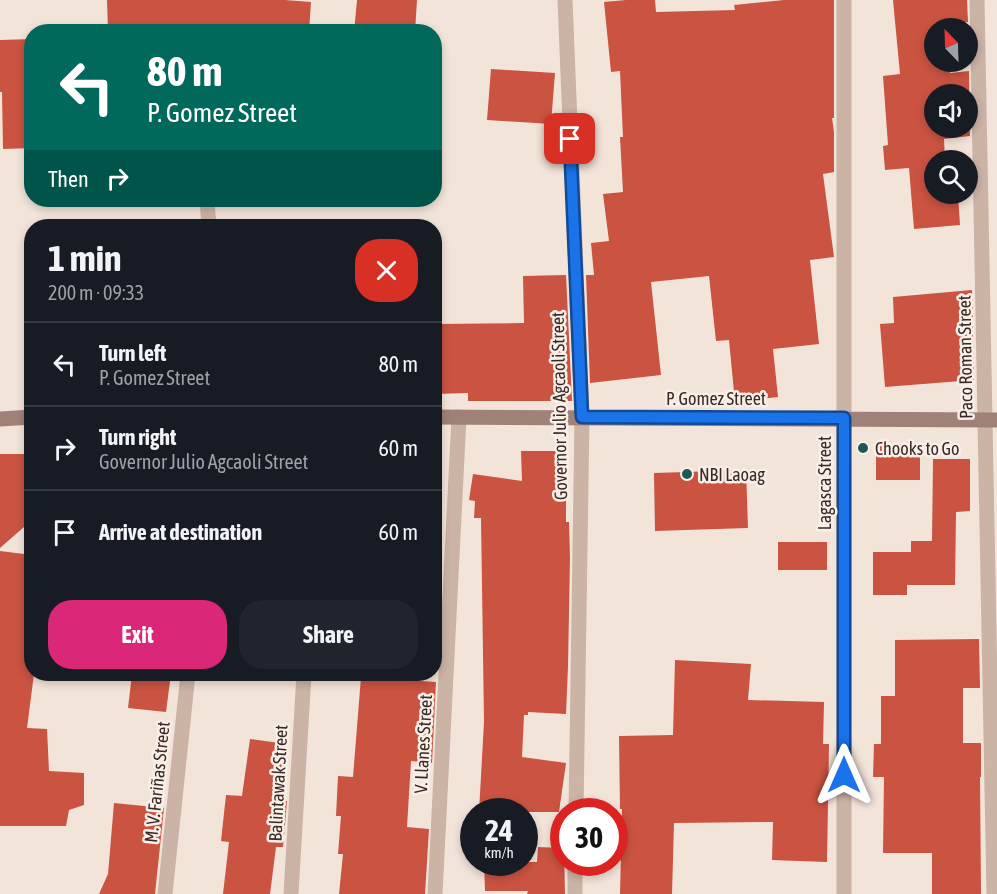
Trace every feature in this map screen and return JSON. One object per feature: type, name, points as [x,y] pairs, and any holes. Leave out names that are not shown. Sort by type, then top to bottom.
[{"type":"main road","name":"P. Gomez Street","points":[[442,417],[991,420]]},
{"type":"main road","points":[[0,419],[24,418]]},
{"type":"street","name":"Governor Julio Agcaoli Street","points":[[565,0],[582,417],[576,798]]},
{"type":"street","name":"Lagasca Street","points":[[844,0],[844,894]]},
{"type":"street","name":"Paco Roman Street","points":[[977,0],[991,420],[994,894]]},
{"type":"street","name":"V. Llanes Street","points":[[435,894],[459,417]]},
{"type":"street","name":"M. V. Fariñas Street","points":[[165,894],[187,681]]},
{"type":"street","name":"Balintawak Street","points":[[291,894],[304,681]]},
{"type":"street","points":[[575,876],[575,894]]},
{"type":"building","points":[[107,0],[311,2],[310,24],[108,24]]},
{"type":"building","points":[[357,0],[417,0],[416,24],[355,24]]},
{"type":"building","points":[[655,0],[656,12],[735,10],[734,5],[784,0],[834,0],[834,118],[832,118],[834,172],[823,174],[834,257],[810,260],[819,344],[773,349],[778,397],[735,402],[729,340],[716,341],[709,276],[651,282],[661,375],[590,383],[586,275],[594,275],[591,243],[609,241],[603,194],[623,192],[620,71],[611,72],[604,2]]},
{"type":"building","points":[[893,0],[967,0],[968,18],[924,18],[924,72],[969,72],[969,84],[924,84],[924,138],[953,138],[944,139],[945,150],[924,150],[924,204],[959,204],[960,225],[914,229],[909,168],[885,170],[883,146],[888,145],[883,76],[900,74]]},
{"type":"building","points":[[24,39],[24,148],[3,149],[0,40]]},
{"type":"building","points":[[491,69],[555,73],[551,124],[487,120]]},
{"type":"building","points":[[566,275],[572,401],[468,401],[468,393],[442,394],[442,324],[524,323],[523,276]]},
{"type":"building","points":[[972,290],[974,380],[885,387],[880,324],[894,323],[893,297]]},
{"type":"building","points":[[876,444],[920,444],[920,480],[876,480]]},
{"type":"building","points":[[521,451],[566,451],[566,522],[569,522],[570,558],[566,714],[528,712],[528,715],[524,715],[522,757],[566,763],[561,798],[550,798],[550,812],[538,812],[538,798],[480,798],[484,722],[481,518],[474,518],[475,501],[469,500],[473,474],[522,481]]},
{"type":"building","points":[[0,454],[24,454],[24,527],[0,548]]},
{"type":"building","points":[[933,459],[970,459],[970,511],[956,512],[955,585],[907,585],[907,595],[873,595],[873,552],[911,552],[911,541],[932,541]]},
{"type":"building","points":[[746,470],[748,528],[655,531],[654,473]]},
{"type":"building","points":[[778,542],[827,542],[827,570],[778,570]]},
{"type":"building","points":[[0,551],[24,554],[24,681],[33,681],[27,728],[47,729],[49,771],[84,773],[84,805],[69,810],[66,826],[0,826]]},
{"type":"building","points":[[979,639],[980,688],[963,688],[963,743],[981,743],[981,894],[932,894],[932,853],[883,853],[884,777],[873,777],[874,744],[881,744],[881,696],[895,696],[895,640]]},
{"type":"building","points":[[675,660],[751,664],[748,700],[824,702],[823,744],[829,744],[827,862],[772,860],[773,822],[674,823],[672,894],[620,894],[620,876],[628,876],[628,798],[620,798],[619,736],[673,735]]},
{"type":"building","points":[[131,681],[170,681],[166,712],[128,708]]},
{"type":"building","points":[[361,681],[436,682],[432,763],[411,761],[407,827],[429,829],[425,894],[339,894],[343,854],[338,854],[341,816],[336,816],[338,776],[353,777]]},
{"type":"building","points":[[250,739],[287,744],[279,800],[287,801],[283,847],[276,847],[270,894],[223,894],[229,842],[221,841],[226,795],[242,796]]},
{"type":"building","points":[[114,803],[164,808],[155,894],[99,894],[108,874]]},
{"type":"building","points":[[538,847],[550,847],[550,876],[565,876],[565,894],[485,891],[484,876],[538,876]]},
{"type":"place","name":"Chooks to Go","points":[[863,448]]},
{"type":"place","name":"NBI Laoag","points":[[687,474]]},
{"type":"route","points":[[570,139],[582,417],[844,418],[844,775]]}]
